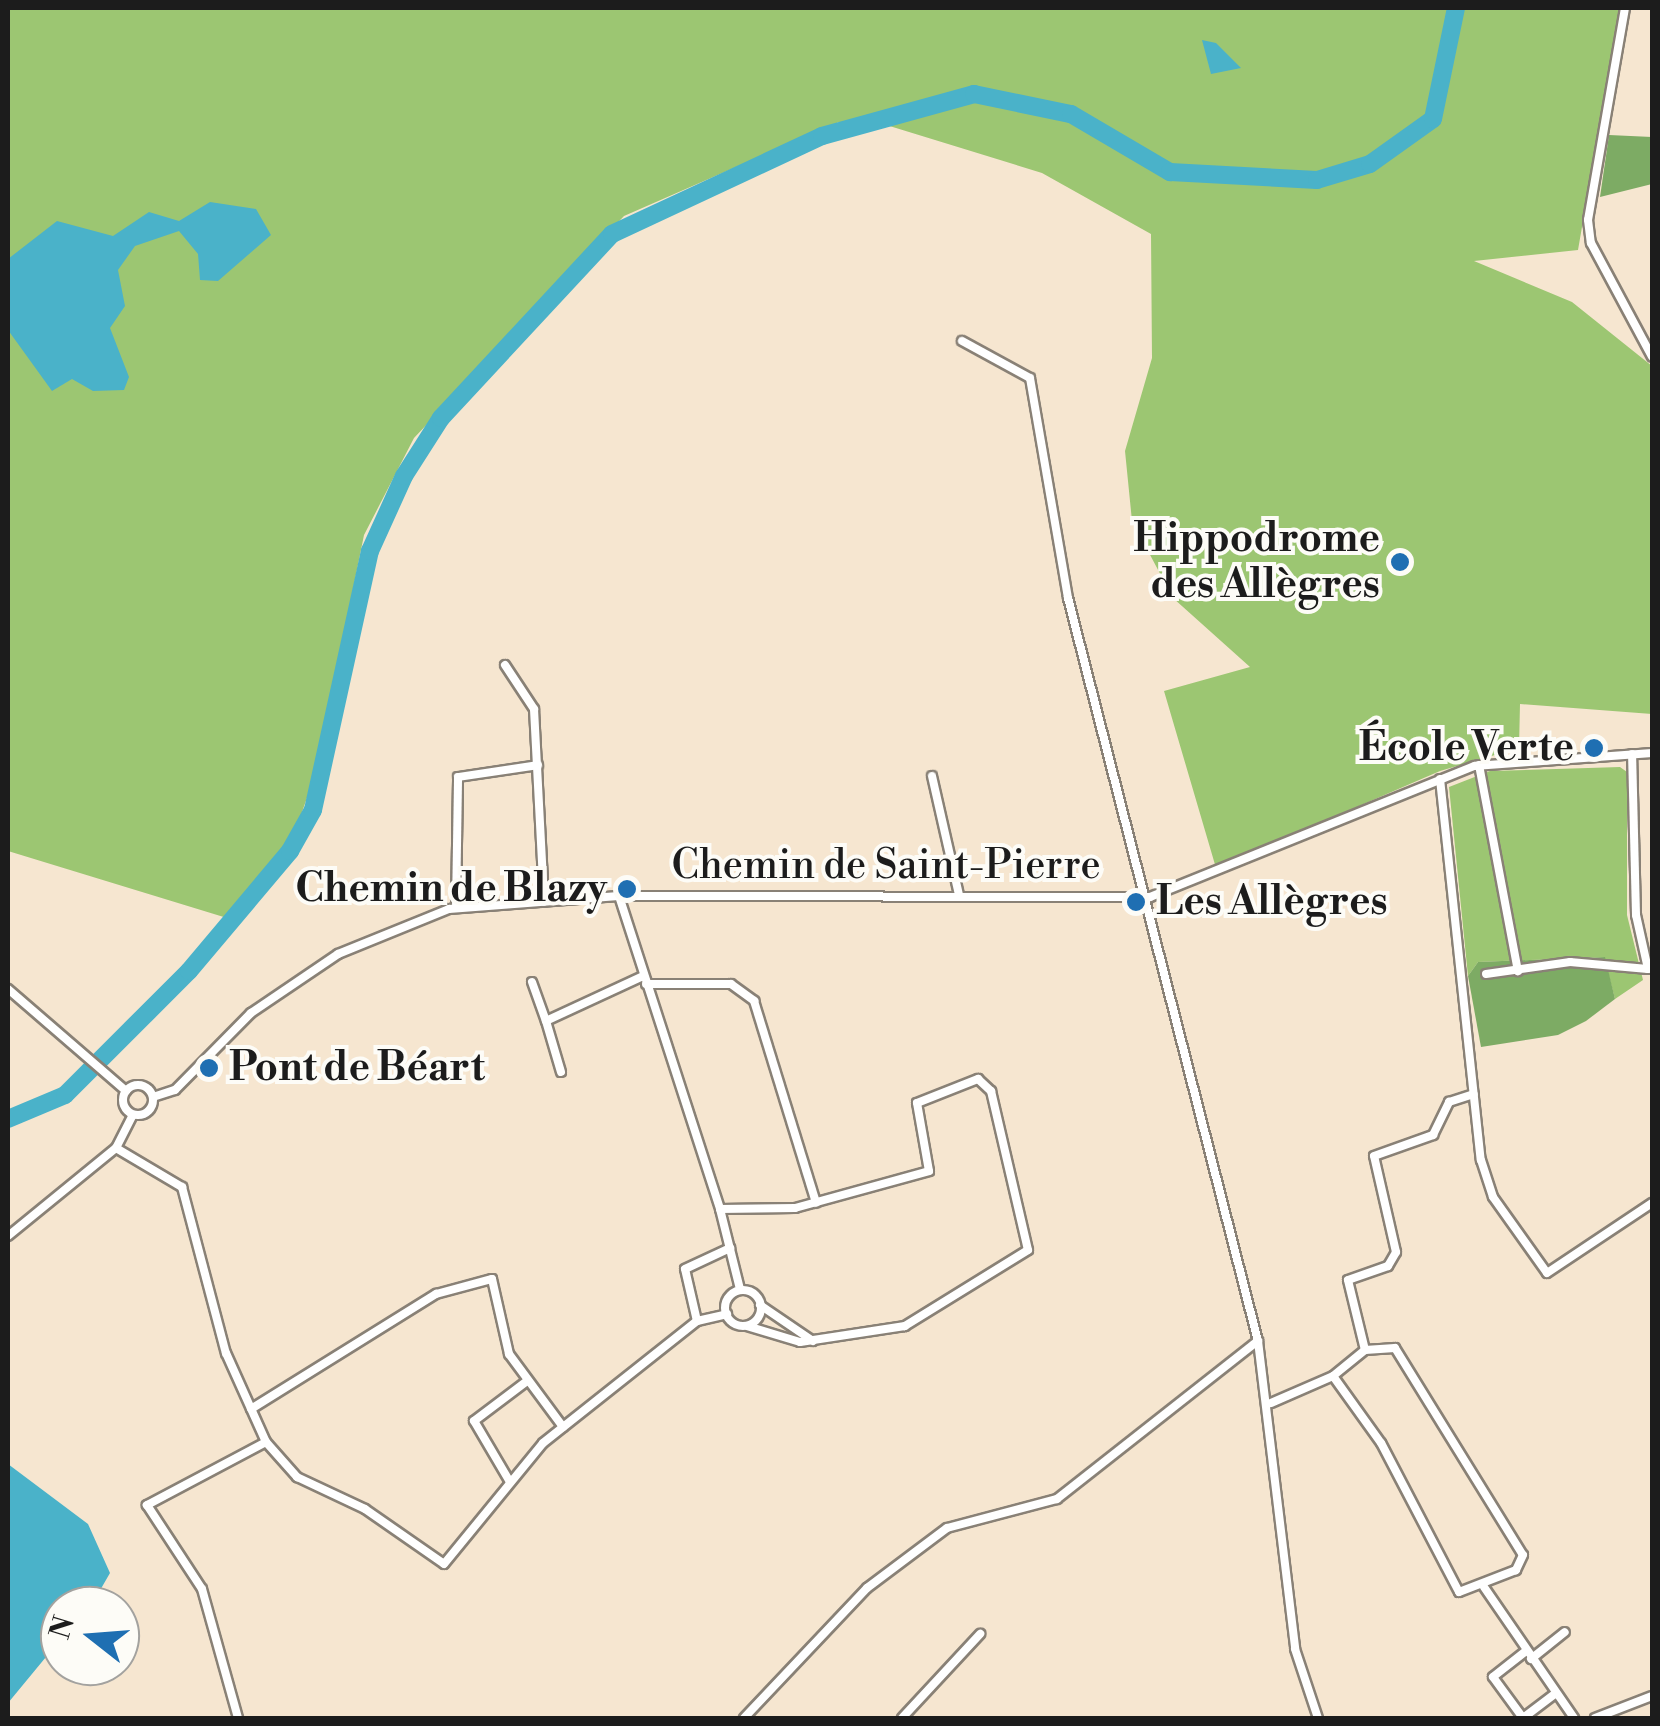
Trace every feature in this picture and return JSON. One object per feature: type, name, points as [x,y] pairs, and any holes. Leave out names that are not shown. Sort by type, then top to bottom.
[{"type":"street","points":[[1625,8],[1588,220],[1591,243],[1652,357]]},
{"type":"street","points":[[962,340],[1030,378],[1068,598],[1150,896],[1258,1341],[1271,1403],[1295,1649],[1318,1718]]},
{"type":"street","points":[[506,665],[534,709],[544,902]]},
{"type":"street","points":[[1486,974],[1570,962],[1648,969],[1636,916],[1632,754]]},
{"type":"street","name":"Chemin de Saint-Pierre","points":[[133,1115],[150,1110],[153,1097],[175,1090],[251,1014],[338,954],[456,908],[619,896],[1150,896],[1479,765],[1652,754]]},
{"type":"street","points":[[456,908],[458,777],[538,765]]},
{"type":"street","points":[[1479,765],[1518,971]]},
{"type":"street","points":[[932,776],[959,896]]},
{"type":"street","points":[[1440,779],[1474,1094],[1494,1196],[1547,1274],[1652,1203]]},
{"type":"street","points":[[619,896],[712,1200],[720,1209],[740,1289],[814,1341]]},
{"type":"street","points":[[546,1021],[644,980],[731,984],[754,1001],[816,1204]]},
{"type":"street","points":[[532,982],[561,1072]]},
{"type":"street","points":[[8,990],[126,1091],[133,1115],[116,1148],[8,1236]]},
{"type":"street","points":[[116,1148],[182,1186],[251,1409],[266,1442],[297,1478],[365,1508],[444,1564],[510,1482],[563,1427],[697,1321],[727,1314],[746,1326],[814,1341],[916,1322],[1028,1250],[985,1080],[917,1102],[930,1171],[868,1194],[816,1204],[720,1209]]},
{"type":"street","points":[[126,1091],[144,1086],[153,1097]]},
{"type":"street","points":[[1365,1350],[1348,1280],[1388,1266],[1396,1252],[1374,1156],[1432,1135],[1450,1102],[1474,1094]]},
{"type":"street","points":[[697,1321],[686,1269],[730,1248]]},
{"type":"street","points":[[251,1409],[436,1294],[492,1280],[510,1354],[563,1427]]},
{"type":"street","points":[[727,1314],[726,1298],[740,1289]]},
{"type":"street","points":[[746,1326],[760,1305]]},
{"type":"street","points":[[744,1718],[867,1588],[931,1540],[966,1516],[1057,1499],[1258,1341]]},
{"type":"street","points":[[1271,1403],[1334,1376],[1365,1350],[1395,1348],[1523,1555],[1516,1570],[1484,1587],[1454,1586],[1381,1443],[1334,1376]]},
{"type":"street","points":[[510,1482],[474,1421],[528,1381]]},
{"type":"street","points":[[238,1718],[202,1590],[148,1504],[266,1442]]},
{"type":"street","points":[[1484,1587],[1574,1718]]},
{"type":"street","points":[[1556,1693],[1522,1718],[1493,1676],[1566,1632]]},
{"type":"street","points":[[902,1718],[980,1634]]},
{"type":"street","points":[[1595,1718],[1652,1696]]},
{"type":"green space","points":[[8,8],[1620,8],[1578,250],[1474,261],[1572,302],[1652,366],[1652,714],[1520,704],[1519,748],[1440,771],[1216,868],[1164,691],[1250,667],[1173,598],[1132,521],[1125,451],[1152,358],[1151,234],[1042,173],[883,124],[839,122],[624,216],[414,438],[364,535],[316,772],[294,835],[227,918],[8,851]]},
{"type":"green space","points":[[1609,135],[1652,137],[1652,184],[1600,197]]},
{"type":"green space","points":[[1620,767],[1627,772],[1627,915],[1643,980],[1615,999],[1604,957],[1478,962],[1468,976],[1449,787],[1490,771]]},
{"type":"green space","points":[[1605,957],[1615,999],[1586,1021],[1558,1035],[1481,1047],[1468,976],[1478,962]]},
{"type":"water","points":[[1202,40],[1216,43],[1241,68],[1211,74]]},
{"type":"water","points":[[210,202],[256,209],[271,235],[218,281],[200,280],[198,254],[179,231],[135,246],[118,270],[125,306],[110,328],[129,377],[124,390],[93,391],[72,379],[52,391],[8,330],[8,259],[57,221],[113,236],[149,212],[179,221]]},
{"type":"water","points":[[8,1464],[88,1524],[110,1573],[103,1586],[40,1586],[40,1664],[8,1703]]},
{"type":"waterway","points":[[8,1119],[65,1095],[189,971],[290,851],[313,810],[370,551],[404,476],[441,418],[612,234],[822,136],[974,94],[1071,114],[1170,172],[1317,180],[1370,164],[1433,119],[1456,8]]},
{"type":"place","name":"Hippodrome des Allègres","points":[[1400,562]]},
{"type":"place","name":"École Verte","points":[[1594,748]]},
{"type":"place","name":"Chemin de Blazy","points":[[627,889]]},
{"type":"place","name":"Les Allègres","points":[[1136,902]]},
{"type":"place","name":"Pont de Béart","points":[[209,1068]]}]
